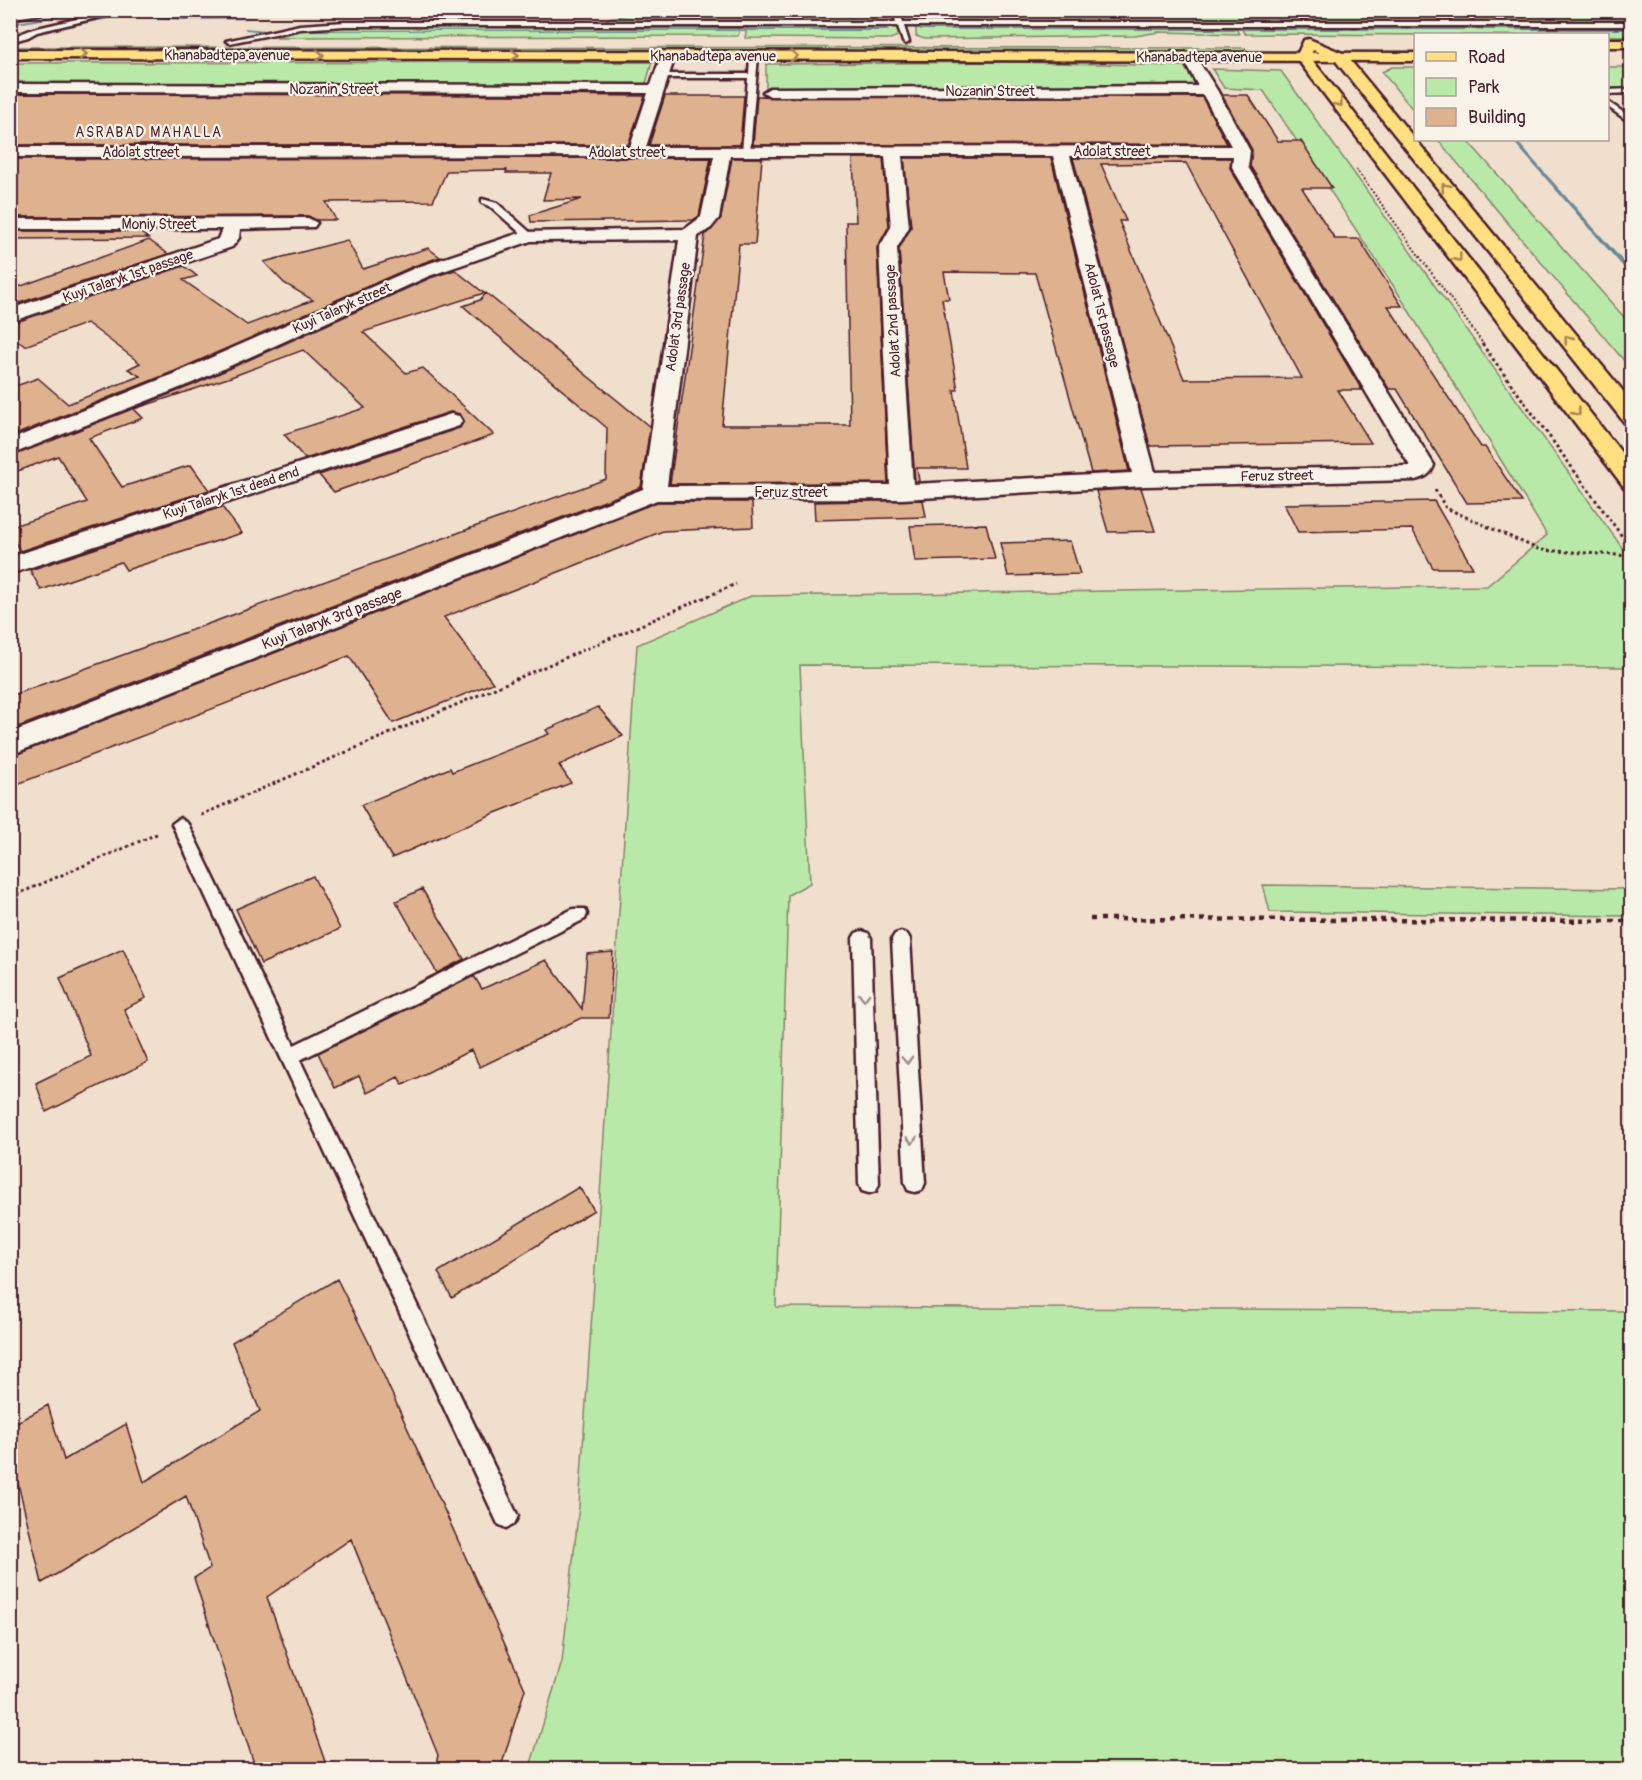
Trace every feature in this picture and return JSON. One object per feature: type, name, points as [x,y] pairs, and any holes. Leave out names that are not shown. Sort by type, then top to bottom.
[{"type":"main road","name":"Khanabadtepa avenue","points":[[10,40],[906,42],[1306,50],[1340,57],[1414,57]]},
{"type":"main road","name":"Khanabadtepa avenue","points":[[10,54],[1190,57],[1414,43]]},
{"type":"main road","points":[[1609,43],[1632,43]]},
{"type":"main road","points":[[1306,50],[1632,482]]},
{"type":"main road","points":[[1340,57],[1632,417]]},
{"type":"main road","points":[[1609,57],[1632,57]]},
{"type":"street","points":[[636,152],[668,56]]},
{"type":"street","points":[[1190,57],[1242,151],[1240,167],[1422,465],[1421,470]]},
{"type":"street","name":"Nozanin Street","points":[[10,88],[660,82]]},
{"type":"street","name":"Nozanin Street","points":[[770,92],[1210,90]]},
{"type":"street","name":"Adolat 1st passage","points":[[1060,151],[1144,479]]},
{"type":"street","name":"Adolat street","points":[[10,152],[1242,151]]},
{"type":"street","points":[[689,234],[710,218],[723,152]]},
{"type":"street","name":"Adolat 2nd passage","points":[[893,152],[900,227],[888,248],[902,492]]},
{"type":"street","name":"Moniy Street","points":[[10,224],[308,224]]},
{"type":"street","name":"Kuyi Talaryk 1st passage","points":[[10,316],[225,243],[230,238],[232,224]]},
{"type":"street","name":"Kuyi Talaryk street","points":[[10,448],[184,378],[422,272],[529,236],[689,234]]},
{"type":"street","name":"Adolat 3rd passage","points":[[654,493],[689,234]]},
{"type":"street","name":"Kuyi Talaryk 1st dead end","points":[[10,566],[451,421]]},
{"type":"street","name":"Feruz street","points":[[654,493],[902,492],[1144,479],[1415,473],[1421,470]]},
{"type":"street","name":"Kuyi Talaryk 3rd passage","points":[[10,746],[654,493]]},
{"type":"lane","points":[[10,17],[61,10]]},
{"type":"lane","points":[[10,40],[26,36],[35,30],[127,10]]},
{"type":"lane","points":[[896,10],[906,42]]},
{"type":"lane","points":[[229,41],[322,25],[531,21],[901,24],[1632,24]]},
{"type":"lane","points":[[746,152],[753,56]]},
{"type":"lane","points":[[660,82],[753,76]]},
{"type":"lane","points":[[1609,92],[1632,91]]},
{"type":"lane","points":[[1609,105],[1632,122]]},
{"type":"lane","points":[[485,201],[494,205],[529,236]]},
{"type":"lane","points":[[180,824],[506,1516]]},
{"type":"lane","points":[[290,1056],[579,914]]},
{"type":"lane","points":[[862,938],[869,1184]]},
{"type":"lane","points":[[901,939],[915,1183]]},
{"type":"path","points":[[1354,166],[1632,550]]},
{"type":"path","points":[[1421,470],[1446,508],[1540,550],[1632,556]]},
{"type":"path","points":[[10,897],[736,584]]},
{"type":"path","points":[[1090,919],[1632,921]]},
{"type":"green space","points":[[879,10],[883,14],[869,21],[604,21],[609,18],[650,11]]},
{"type":"green space","points":[[1631,10],[1632,21],[939,21],[922,16],[925,11]]},
{"type":"green space","points":[[747,27],[897,27],[898,36],[890,39],[745,38]]},
{"type":"green space","points":[[916,27],[1235,27],[1239,34],[1159,32],[1135,36],[925,39],[916,36]]},
{"type":"green space","points":[[1240,27],[1631,27],[1632,36],[1609,36],[1609,33],[1245,34]]},
{"type":"green space","points":[[310,28],[740,28],[738,36],[276,37]]},
{"type":"green space","points":[[11,47],[1245,48],[1248,51],[11,50]]},
{"type":"green space","points":[[652,62],[645,87],[11,85],[11,63]]},
{"type":"green space","points":[[1017,62],[1184,66],[1197,87],[766,88],[766,64]]},
{"type":"green space","points":[[1392,67],[1414,67],[1414,111],[1382,72]]},
{"type":"green space","points":[[1609,67],[1631,67],[1631,88],[1609,88]]},
{"type":"green space","points":[[1212,69],[1281,71],[1631,560],[1631,667],[800,665],[810,883],[788,895],[776,1307],[1631,1311],[1631,1769],[529,1770],[562,1662],[579,1506],[637,645],[751,596],[1487,586],[1547,535],[1398,293],[1263,90],[1224,88]]},
{"type":"green space","points":[[1439,141],[1468,141],[1631,325],[1631,369]]},
{"type":"green space","points":[[1263,885],[1631,889],[1631,916],[1270,912]]},
{"type":"building","points":[[10,94],[645,96],[628,145],[10,145]]},
{"type":"building","points":[[1222,95],[1248,95],[1278,141],[1301,141],[1332,188],[1302,188],[1335,239],[1359,239],[1402,306],[1388,306],[1481,447],[1485,447],[1522,502],[1467,503],[1397,389],[1389,389],[1250,166],[1252,150]]},
{"type":"building","points":[[665,96],[744,96],[740,145],[649,145]]},
{"type":"building","points":[[757,96],[1202,97],[1227,144],[753,145]]},
{"type":"building","points":[[711,158],[699,216],[693,220],[531,222],[530,215],[582,199],[543,200],[551,173],[506,173],[507,170],[447,171],[433,201],[326,202],[336,220],[316,220],[308,216],[10,217],[10,159]]},
{"type":"building","points":[[732,158],[762,158],[755,244],[739,244],[722,425],[850,425],[846,222],[856,222],[853,158],[883,158],[889,226],[877,248],[888,483],[670,484],[705,235],[721,218]]},
{"type":"building","points":[[904,158],[1051,158],[1129,471],[1091,473],[1035,273],[944,272],[949,299],[942,299],[958,390],[954,390],[966,468],[917,468],[919,481],[915,482],[899,249],[911,227]]},
{"type":"building","points":[[1073,158],[1231,158],[1230,168],[1362,390],[1338,390],[1371,443],[1150,446]],"holes":[[[1186,163],[1302,378],[1184,379],[1119,221],[1126,221],[1101,164]]]},
{"type":"building","points":[[10,231],[138,231],[148,238],[10,239]]},
{"type":"building","points":[[149,240],[168,254],[10,306],[10,290]]},
{"type":"building","points":[[347,240],[363,269],[428,248],[440,257],[414,266],[175,371],[10,437],[10,388],[38,378],[68,404],[140,376],[128,369],[140,363],[87,323],[25,346],[10,336],[10,324],[184,266],[197,276],[183,280],[247,325],[313,300],[284,283],[264,262]]},
{"type":"building","points":[[455,270],[484,293],[363,332],[406,373],[423,368],[494,435],[334,492],[319,475],[460,428],[464,420],[460,414],[450,412],[305,459],[284,434],[365,408],[303,350],[134,409],[143,418],[89,438],[122,487],[191,465],[209,490],[20,551],[10,533],[10,527],[87,502],[58,456],[10,474],[10,457],[193,385],[430,278]]},
{"type":"building","points":[[486,293],[650,427],[641,487],[10,730],[10,696],[606,479],[607,428],[463,306],[480,300]]},
{"type":"building","points":[[1141,488],[1155,531],[1108,532],[1096,491]]},
{"type":"building","points":[[923,500],[926,517],[815,520],[814,502]]},
{"type":"building","points":[[1434,501],[1473,568],[1433,568],[1412,529],[1298,532],[1284,504]]},
{"type":"building","points":[[657,502],[752,502],[753,527],[663,531],[444,617],[493,683],[393,723],[349,656],[10,787],[10,757]]},
{"type":"building","points":[[222,507],[242,533],[126,570],[121,562],[41,590],[30,570]]},
{"type":"building","points":[[986,524],[995,559],[915,561],[910,526]]},
{"type":"building","points":[[1070,541],[1080,574],[1008,576],[1000,543]]},
{"type":"building","points":[[598,707],[623,736],[559,765],[571,783],[392,858],[361,805],[450,768],[452,772],[549,734],[546,730]]},
{"type":"building","points":[[313,876],[340,929],[261,964],[236,909]]},
{"type":"building","points":[[422,889],[464,959],[437,973],[396,901]]},
{"type":"building","points":[[123,949],[146,998],[124,1009],[148,1062],[46,1112],[36,1083],[91,1056],[60,978]]},
{"type":"building","points":[[613,952],[609,1018],[581,1018],[480,1067],[471,1050],[403,1085],[398,1077],[367,1093],[359,1076],[335,1088],[318,1053],[474,976],[482,989],[546,960],[582,1009],[587,954]]},
{"type":"building","points":[[579,1187],[594,1210],[452,1298],[438,1272]]},
{"type":"building","points":[[337,1279],[370,1345],[525,1689],[500,1770],[435,1770],[438,1755],[351,1539],[267,1597],[328,1770],[256,1770],[194,1578],[210,1568],[186,1496],[42,1583],[17,1479],[10,1482],[10,1426],[48,1405],[64,1460],[126,1424],[144,1482],[260,1411],[232,1342]]},
{"type":"waterway","points":[[10,24],[101,10]]},
{"type":"waterway","points":[[123,15],[128,14]]},
{"type":"waterway","points":[[38,32],[123,15]]},
{"type":"waterway","points":[[123,15],[186,19],[254,19]]},
{"type":"waterway","points":[[246,29],[266,31]]},
{"type":"waterway","points":[[921,30],[1632,29]]},
{"type":"waterway","points":[[312,31],[887,30]]},
{"type":"waterway","points":[[1515,141],[1632,275]]},
{"type":"district","name":"ASRABAD MAHALLA","points":[[149,132]]}]
